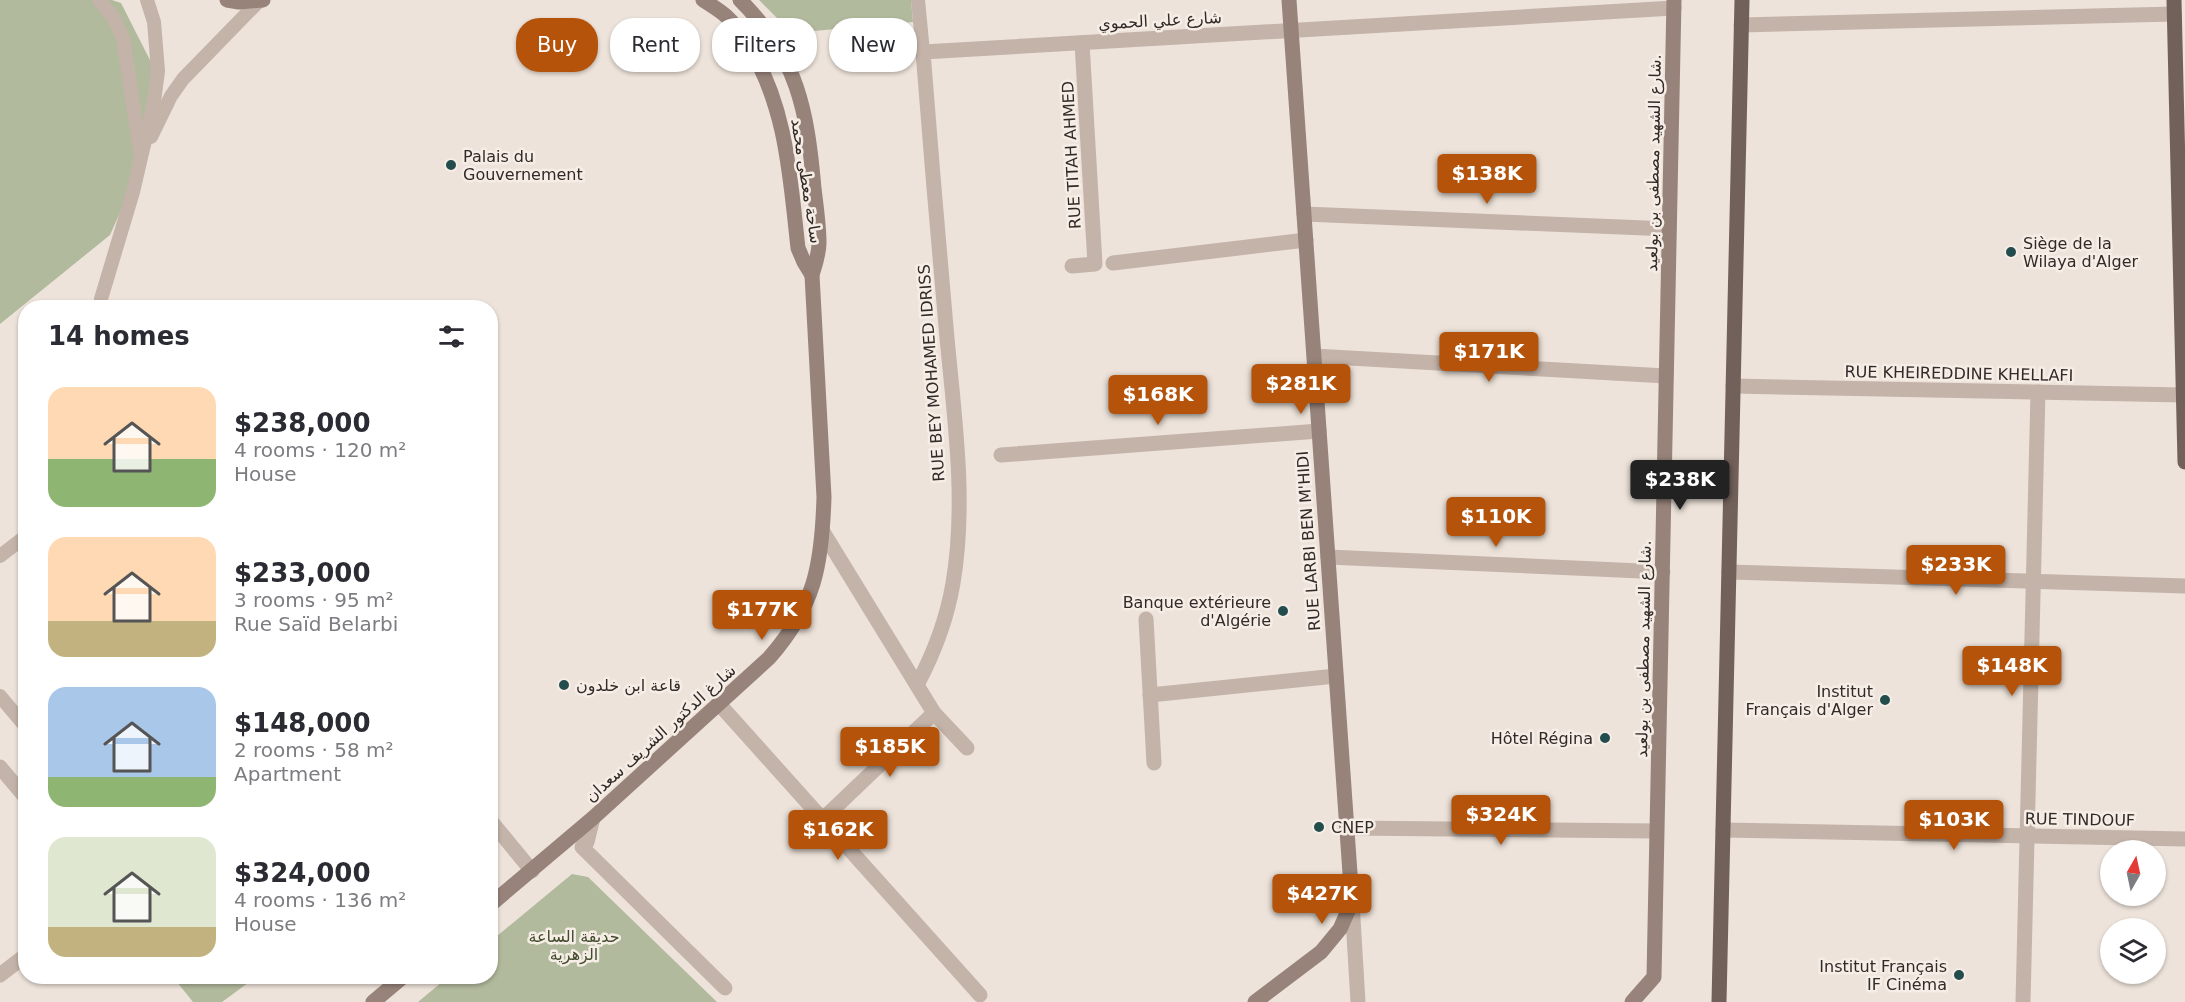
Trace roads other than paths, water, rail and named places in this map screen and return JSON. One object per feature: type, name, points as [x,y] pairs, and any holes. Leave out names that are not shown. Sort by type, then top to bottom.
[{"type":"main road","points":[[227,0],[261,0]]},
{"type":"main road","name":"ساحة معطى محمد","points":[[703,0],[727,16],[744,38],[758,61],[770,88],[781,120],[787,149],[798,248],[812,275]]},
{"type":"main road","name":"ساحة معطى محمد","points":[[740,0],[758,17],[788,62],[803,106],[811,148],[819,243],[812,275]]},
{"type":"main road","name":"RUE LARBI BEN M'HIDI","points":[[1289,0],[1352,902]]},
{"type":"main road","points":[[1719,1002],[1742,0]]},
{"type":"main road","name":"شارع الشهيد مصطفى بن بولعيد.","points":[[1632,1002],[1654,977],[1674,4]]},
{"type":"main road","points":[[2174,7],[2185,462]]},
{"type":"main road","name":"شارغ الدكتور الشريف سعدان","points":[[498,898],[720,705],[789,636],[806,606],[816,574],[823,532],[823,454],[812,275]]},
{"type":"main road","points":[[1255,1002],[1321,952],[1340,930],[1352,902]]},
{"type":"main road","points":[[373,1002],[394,984]]},
{"type":"street","name":"شارع علي الحموي","points":[[923,52],[1674,4]]},
{"type":"street","points":[[1741,25],[2174,7]]},
{"type":"street","name":"RUE TITAH AHMED","points":[[1072,266],[1095,264],[1082,43]]},
{"type":"street","name":"RUE BEY MOHAMED IDRISS","points":[[917,686],[939,636],[947,610],[953,585],[959,537],[957,459],[923,52]]},
{"type":"street","points":[[1304,214],[1670,229]]},
{"type":"street","points":[[1113,263],[1306,240]]},
{"type":"street","points":[[1314,356],[1666,376]]},
{"type":"street","name":"RUE KHEIREDDINE KHELLAFI","points":[[1733,387],[2183,395]]},
{"type":"street","points":[[2023,1002],[2025,836],[2038,392]]},
{"type":"street","points":[[1001,455],[1319,431]]},
{"type":"street","points":[[823,532],[934,713],[967,747]]},
{"type":"street","points":[[1328,557],[1663,572]]},
{"type":"street","points":[[1729,572],[2185,586]]},
{"type":"street","points":[[1146,619],[1154,763]]},
{"type":"street","points":[[1150,695],[1336,676]]},
{"type":"street","points":[[720,705],[980,995]]},
{"type":"street","points":[[823,819],[934,713]]},
{"type":"street","points":[[0,767],[18,788]]},
{"type":"street","points":[[593,818],[587,842],[582,847],[725,988]]},
{"type":"street","points":[[1347,828],[1656,831]]},
{"type":"street","points":[[498,830],[531,871]]},
{"type":"street","name":"RUE TINDOUF","points":[[1723,830],[2185,839]]},
{"type":"street","points":[[1352,902],[1358,1002]]},
{"type":"street","points":[[0,975],[18,961]]},
{"type":"lane","points":[[99,0],[113,17],[123,38],[141,158]]},
{"type":"lane","points":[[100,300],[141,158],[158,70],[154,22],[147,0]]},
{"type":"lane","points":[[141,158],[171,96],[183,80],[261,0]]},
{"type":"lane","points":[[918,0],[923,52]]},
{"type":"lane","points":[[0,556],[18,542]]},
{"type":"lane","points":[[0,696],[18,717]]},
{"type":"place","name":"Palais du Gouvernement","points":[[451,165]]},
{"type":"place","name":"Siège de la Wilaya d'Alger","points":[[2011,252]]},
{"type":"place","name":"Banque extérieure d'Algérie","points":[[1283,611]]},
{"type":"place","name":"قاعة ابن خلدون","points":[[564,685]]},
{"type":"place","name":"Institut Français d'Alger","points":[[1885,700]]},
{"type":"place","name":"Hôtel Régina","points":[[1605,738]]},
{"type":"place","name":"CNEP","points":[[1319,827]]},
{"type":"place","name":"Institut Français IF Cinéma","points":[[1959,975]]},
{"type":"park label","name":"حديقة الساعة الزهرية","points":[[574,945]]}]
